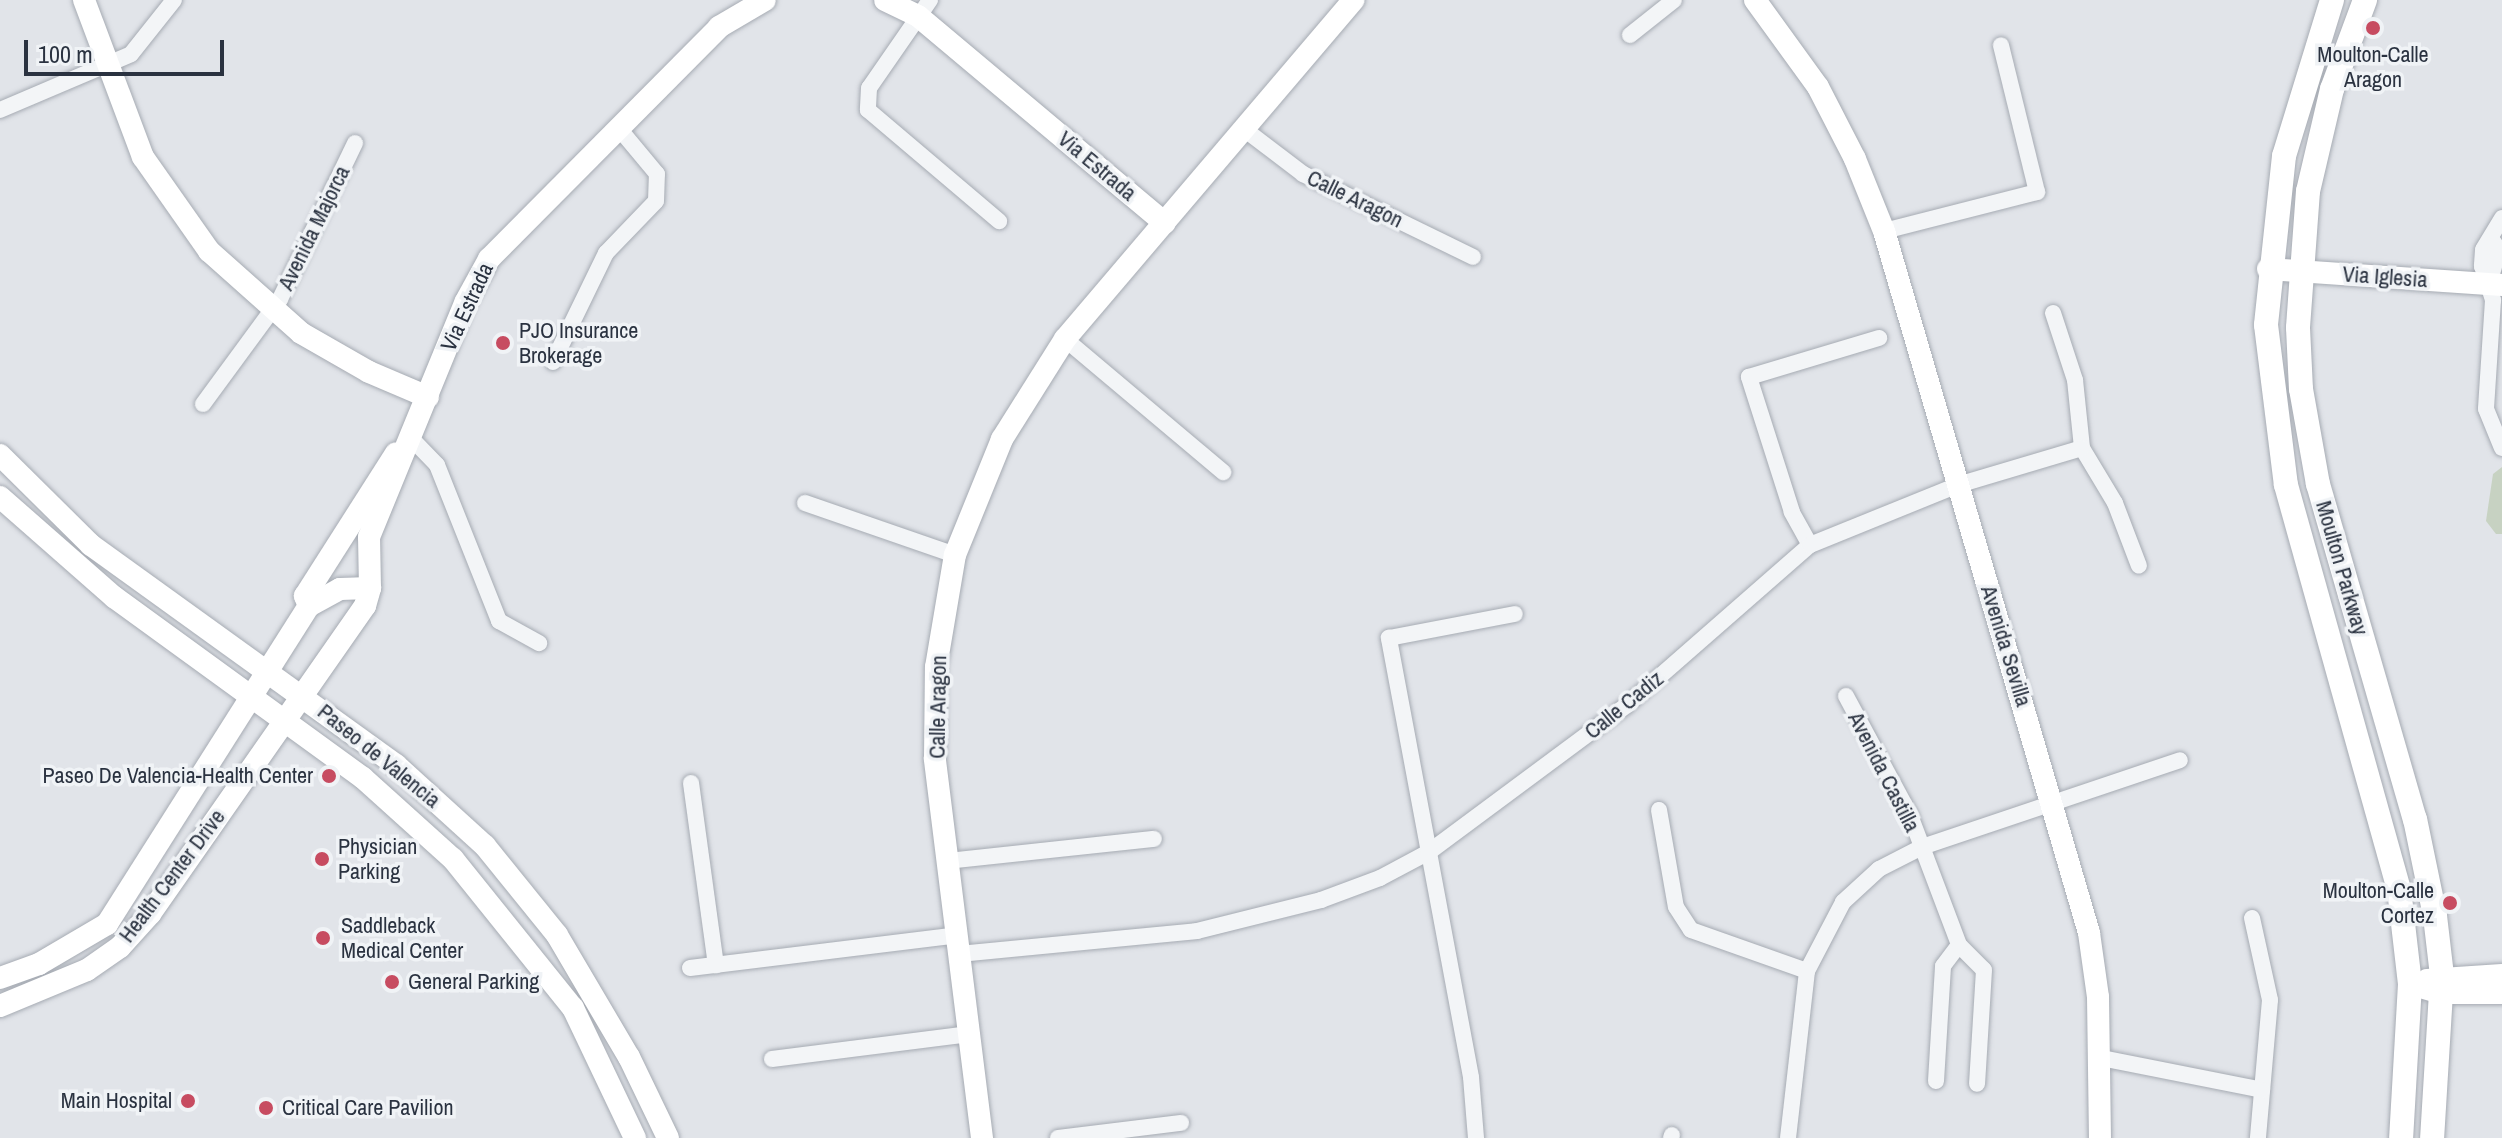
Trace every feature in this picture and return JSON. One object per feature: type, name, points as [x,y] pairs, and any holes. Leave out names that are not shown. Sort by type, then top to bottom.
[{"type":"main road","name":"Moulton Parkway","points":[[2332,0],[2288,136],[2268,269],[2270,380],[2286,485],[2392,852],[2410,984],[2401,1138]]},
{"type":"main road","name":"Moulton Parkway","points":[[2365,0],[2320,134],[2300,271],[2298,328],[2308,442],[2415,819],[2442,985],[2432,1138]]},
{"type":"street","name":"Avenida Majorca","points":[[84,0],[105,65],[143,157],[175,207],[209,251],[272,312],[333,354],[428,397]]},
{"type":"street","points":[[0,110],[140,47],[174,0]]},
{"type":"street","name":"Via Estrada","points":[[301,694],[365,606],[370,588],[369,537],[489,259],[617,126],[719,27],[765,0]]},
{"type":"street","name":"Via Estrada","points":[[885,0],[924,8],[1165,223]]},
{"type":"street","name":"Calle Aragon","points":[[995,1138],[982,1138],[935,758],[936,667],[955,555],[1002,439],[1065,339],[1354,0]]},
{"type":"street","points":[[1630,35],[1674,0]]},
{"type":"street","name":"Avenida Sevilla","points":[[1755,0],[1818,87],[1884,231],[2089,933],[2101,1058],[2100,1138]]},
{"type":"street","points":[[924,8],[869,88],[868,110],[999,221]]},
{"type":"street","points":[[1884,231],[2037,192],[2001,45]]},
{"type":"street","points":[[553,362],[606,253],[656,201],[657,174],[617,126]]},
{"type":"street","name":"Calle Aragon","points":[[1244,129],[1303,174],[1473,257]]},
{"type":"street","name":"Avenida Majorca","points":[[203,404],[272,312],[355,143]]},
{"type":"street","points":[[2502,218],[2493,241],[2499,250],[2486,409],[2502,448]]},
{"type":"street","name":"Via Iglesia","points":[[2268,269],[2495,284]]},
{"type":"street","points":[[2053,313],[2075,380],[2082,448],[2115,503],[2139,566]]},
{"type":"street","points":[[1810,545],[1792,512],[1749,377],[1879,338]]},
{"type":"street","points":[[1065,339],[1223,472]]},
{"type":"street","points":[[410,437],[437,465],[499,621],[539,643]]},
{"type":"street","name":"Via Estrada","points":[[271,671],[279,648],[309,606],[305,596],[312,583],[380,472],[410,437]]},
{"type":"street","points":[[1958,485],[2082,448]]},
{"type":"street","name":"Paseo de Valencia","points":[[0,455],[91,545],[271,671],[438,802],[521,888],[598,1002],[668,1138]]},
{"type":"street","points":[[0,498],[22,479]]},
{"type":"street","name":"Calle Cadiz","points":[[958,944],[1197,931],[1257,919],[1380,878],[1429,852],[1627,705],[1810,545],[1958,485]]},
{"type":"street","name":"Paseo de Valencia","points":[[0,498],[114,597],[363,778],[453,859],[573,1008],[635,1138]]},
{"type":"street","points":[[805,503],[955,555]]},
{"type":"street","points":[[309,606],[340,589],[370,588]]},
{"type":"street","points":[[1476,1138],[1471,1077],[1389,638],[1515,614]]},
{"type":"street","name":"Health Center Drive","points":[[0,978],[39,964],[107,924],[271,671]]},
{"type":"street","name":"Health Center Drive","points":[[0,1006],[50,989],[120,947],[170,886],[301,694]]},
{"type":"street","name":"Avenida Castilla","points":[[1846,696],[1910,815],[1959,945],[1984,970],[1977,1084]]},
{"type":"street","points":[[2053,807],[2180,760]]},
{"type":"street","points":[[691,783],[716,965]]},
{"type":"street","name":"Avenida Castilla","points":[[1788,1138],[1807,971],[1843,902],[1879,869],[1922,847],[2053,807]]},
{"type":"street","points":[[1659,810],[1676,907],[1691,930],[1807,971]]},
{"type":"street","points":[[947,861],[1154,839]]},
{"type":"street","points":[[2252,918],[2270,1000],[2258,1138]]},
{"type":"street","points":[[690,968],[958,944]]},
{"type":"street","points":[[1936,1081],[1943,966],[1959,945]]},
{"type":"street","points":[[2442,985],[2502,975]]},
{"type":"street","points":[[2410,984],[2502,993]]},
{"type":"street","points":[[772,1059],[969,1034]]},
{"type":"street","points":[[2101,1058],[2262,1090]]},
{"type":"street","points":[[1058,1138],[1181,1123]]},
{"type":"green space","points":[[2502,467],[2502,534],[2496,534],[2486,521],[2493,474]]},
{"type":"place","name":"Moulton-Calle Aragon","points":[[2373,28]]},
{"type":"place","name":"PJO Insurance Brokerage","points":[[503,343]]},
{"type":"place","name":"Paseo De Valencia-Health Center","points":[[329,776]]},
{"type":"place","name":"Physician Parking","points":[[322,859]]},
{"type":"place","name":"Moulton-Calle Cortez","points":[[2450,903]]},
{"type":"place","name":"Saddleback Medical Center","points":[[323,938]]},
{"type":"place","name":"General Parking","points":[[392,982]]},
{"type":"place","name":"Main Hospital","points":[[188,1101]]},
{"type":"place","name":"Critical Care Pavilion","points":[[266,1108]]}]
